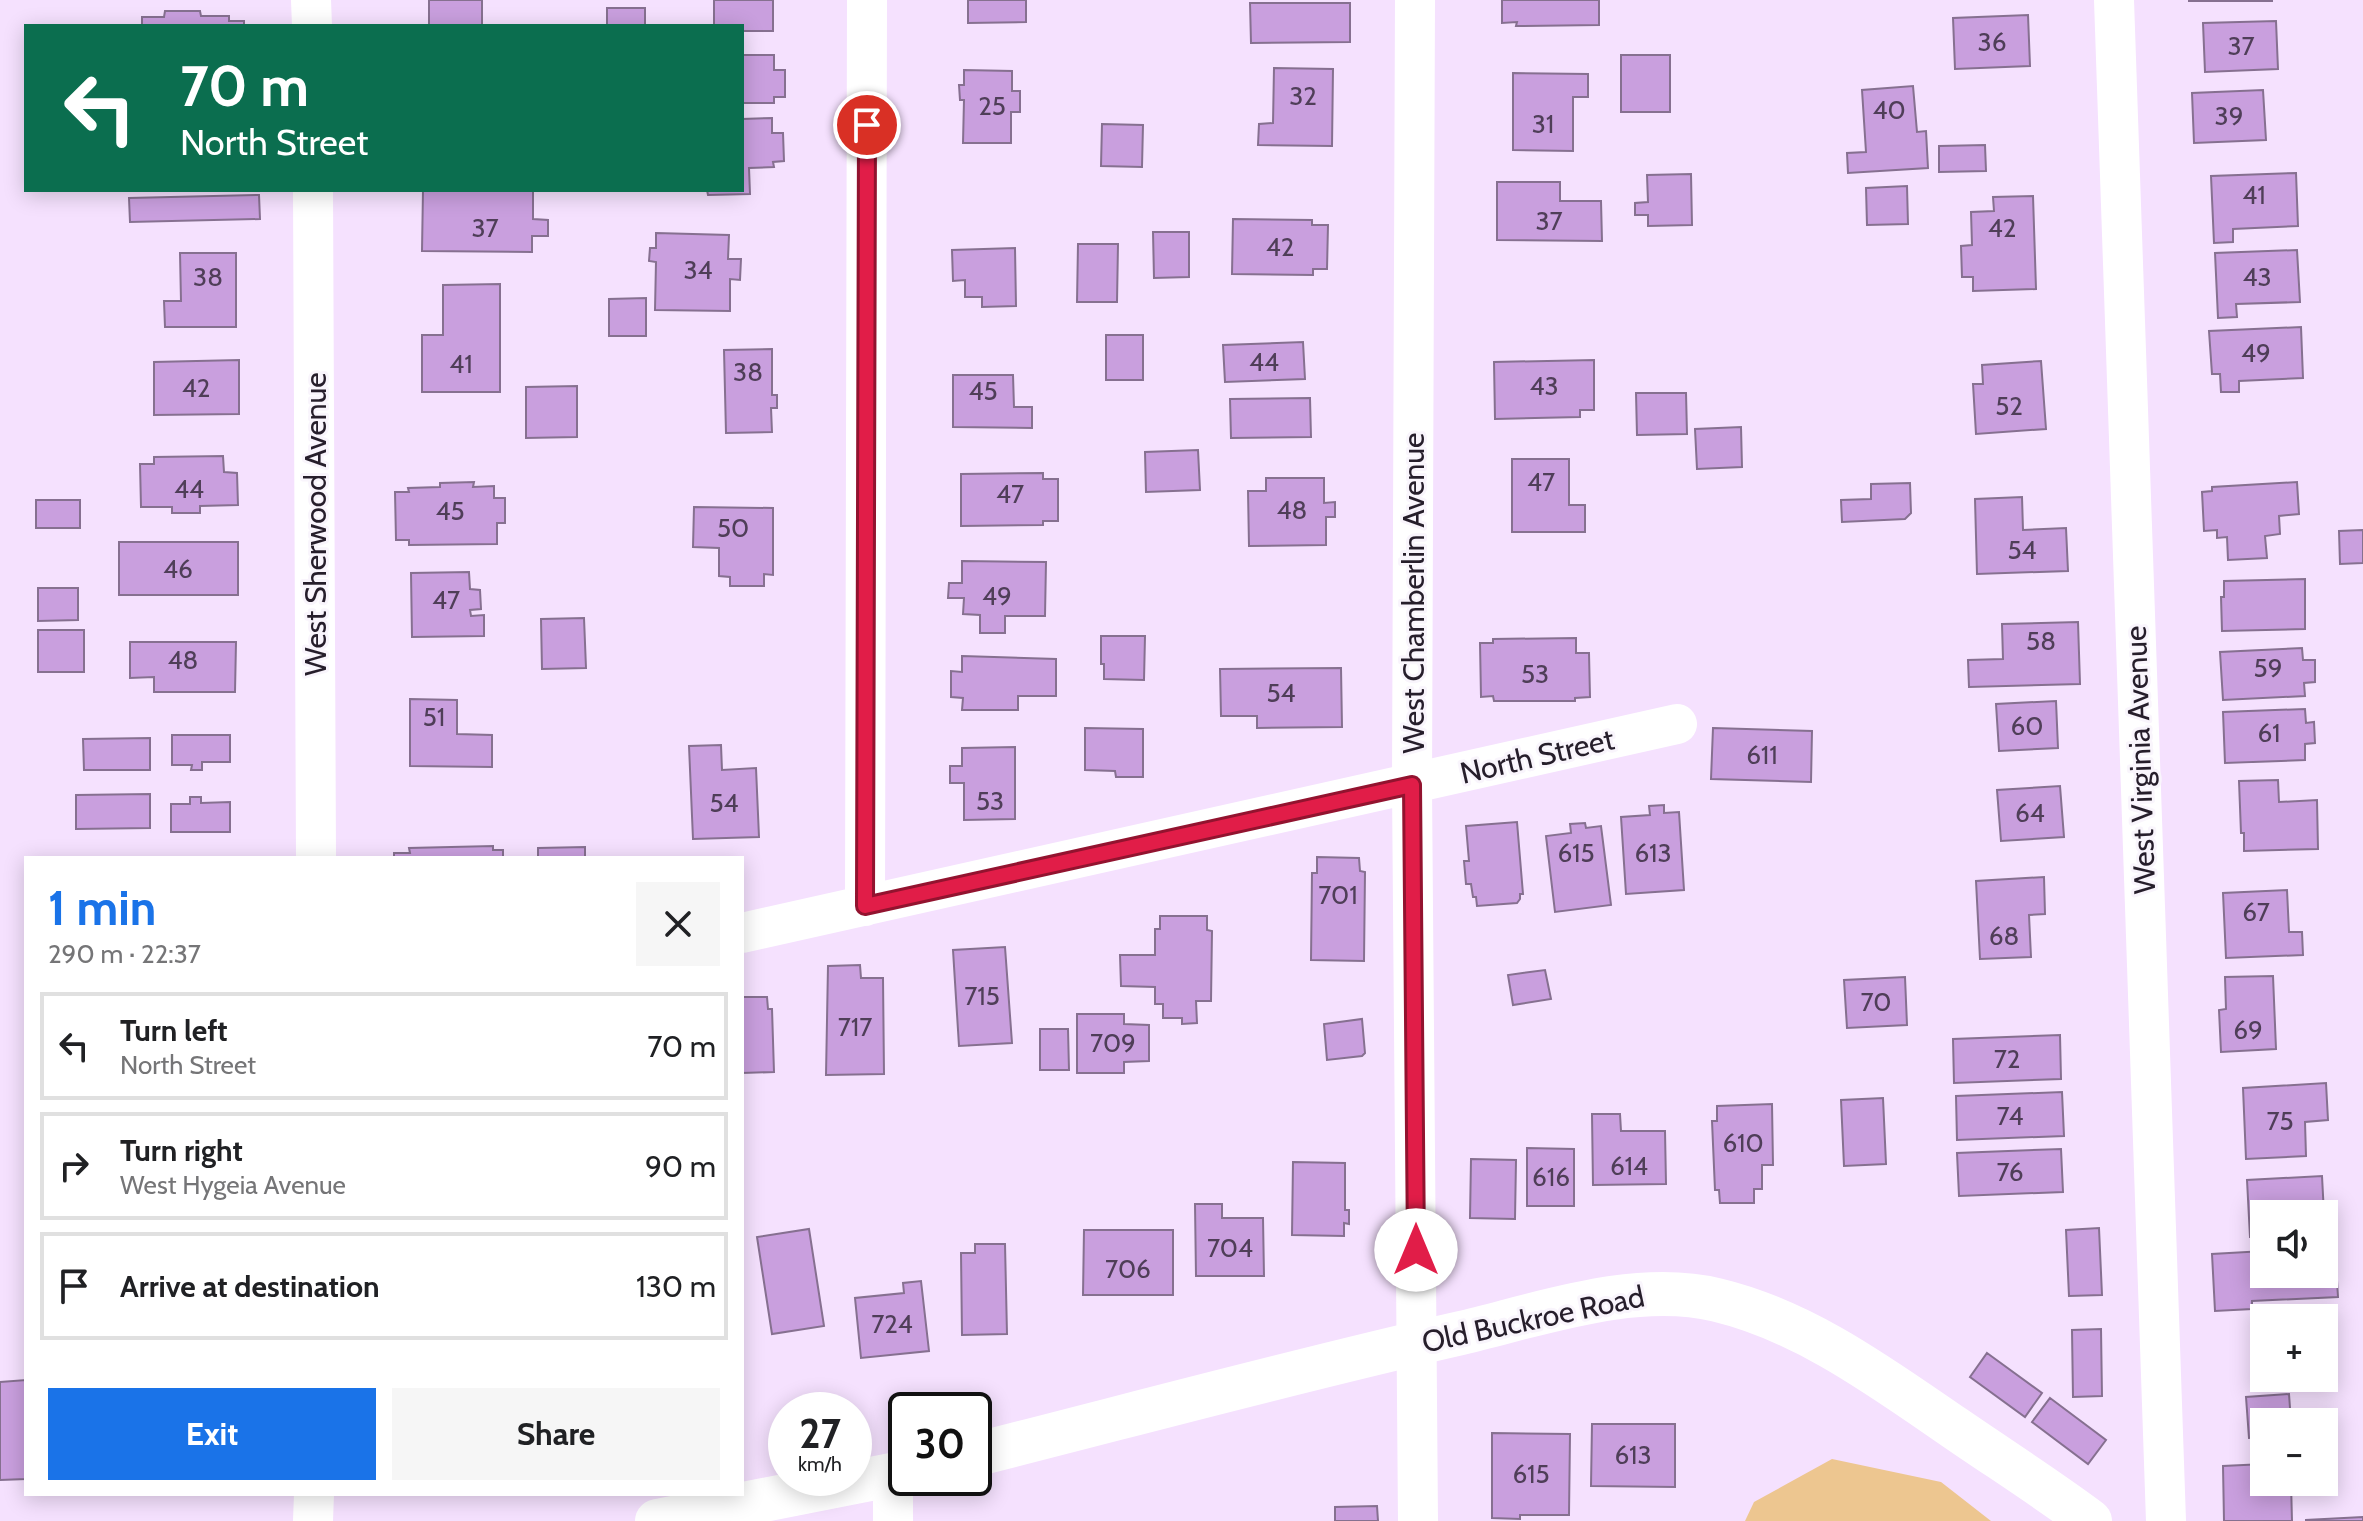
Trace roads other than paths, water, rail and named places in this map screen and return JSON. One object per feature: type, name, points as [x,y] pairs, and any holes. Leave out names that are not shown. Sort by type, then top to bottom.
[{"type":"street","points":[[311,0],[312,24]]},
{"type":"street","points":[[865,906],[867,0]]},
{"type":"street","name":"West Chamberlin Avenue","points":[[1415,0],[1412,785],[1418,1521]]},
{"type":"street","name":"West Virginia Avenue","points":[[2114,0],[2166,1521]]},
{"type":"street","name":"West Sherwood Avenue","points":[[313,192],[316,856]]},
{"type":"street","name":"North Street","points":[[744,933],[1677,724]]},
{"type":"street","name":"Old Buckroe Road","points":[[992,1450],[1417,1343],[1637,1294],[1673,1293],[1715,1299],[1753,1310],[1865,1367],[2090,1521]]},
{"type":"street","points":[[657,1521],[888,1476]]},
{"type":"street","points":[[313,1521],[314,1496]]},
{"type":"street","points":[[893,1521],[896,1496]]}]
